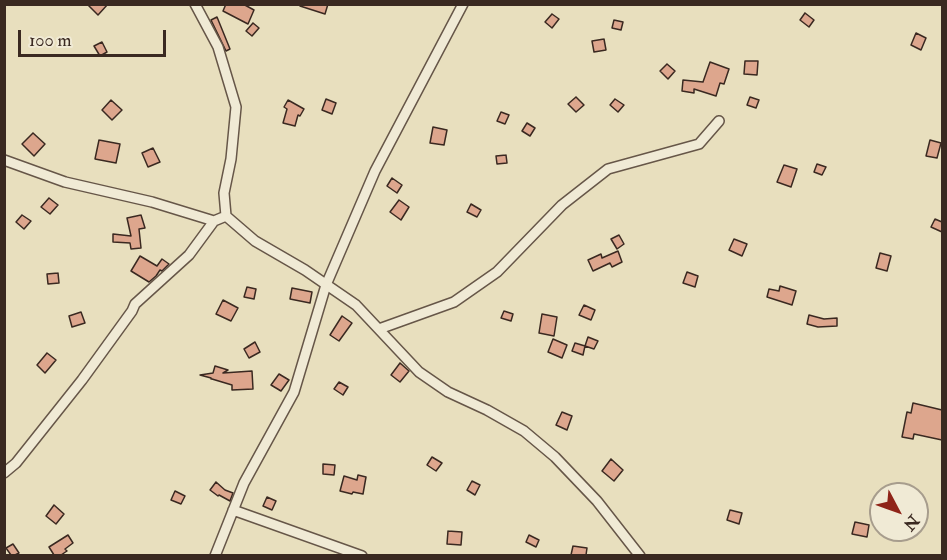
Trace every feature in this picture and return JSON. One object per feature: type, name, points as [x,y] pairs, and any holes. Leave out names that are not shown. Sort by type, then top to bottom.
[{"type":"street","points":[[195,4],[218,47],[236,107],[231,159],[224,193],[226,216],[255,241],[305,270],[356,305],[419,372],[448,392],[525,431],[597,501],[640,555]]},
{"type":"street","points":[[215,555],[244,483],[294,392],[326,285],[375,171],[463,4]]},
{"type":"street","points":[[379,329],[454,302],[497,272],[562,205],[608,169],[699,144],[719,121]]},
{"type":"street","points":[[4,160],[65,182],[152,202],[214,221]]},
{"type":"street","points":[[4,473],[16,463],[82,381],[135,304],[189,255],[214,221],[226,216]]},
{"type":"street","points":[[233,510],[362,555]]},
{"type":"building","points":[[87,4],[108,4],[98,15]]},
{"type":"building","points":[[226,4],[243,4],[254,10],[248,24],[223,11]]},
{"type":"building","points":[[300,4],[328,4],[325,14],[300,6]]},
{"type":"building","points":[[805,13],[814,20],[809,27],[800,20]]},
{"type":"building","points":[[552,14],[559,19],[552,28],[545,22]]},
{"type":"building","points":[[217,17],[230,49],[226,51],[211,20]]},
{"type":"building","points":[[614,20],[623,22],[621,30],[612,28]]},
{"type":"building","points":[[253,23],[259,28],[252,36],[246,31]]},
{"type":"building","points":[[916,33],[926,38],[921,50],[911,45]]},
{"type":"building","points":[[604,39],[606,50],[594,52],[592,41]]},
{"type":"building","points":[[102,42],[107,52],[100,56],[94,46]]},
{"type":"building","points":[[745,61],[758,61],[757,75],[744,74]]},
{"type":"building","points":[[710,62],[729,69],[724,84],[720,83],[716,96],[694,89],[694,93],[682,91],[683,80],[703,82]]},
{"type":"building","points":[[667,64],[675,71],[668,79],[660,71]]},
{"type":"building","points":[[576,97],[584,105],[576,112],[568,104]]},
{"type":"building","points":[[750,97],[759,100],[756,108],[747,105]]},
{"type":"building","points":[[326,99],[336,103],[332,114],[322,110]]},
{"type":"building","points":[[615,99],[624,105],[618,112],[610,105]]},
{"type":"building","points":[[111,100],[122,110],[112,120],[102,110]]},
{"type":"building","points":[[288,100],[304,109],[300,116],[298,115],[295,126],[283,123],[287,109],[284,107]]},
{"type":"building","points":[[501,112],[509,115],[505,124],[497,121]]},
{"type":"building","points":[[527,123],[535,128],[530,136],[522,131]]},
{"type":"building","points":[[433,127],[447,130],[444,145],[430,143]]},
{"type":"building","points":[[33,133],[45,144],[34,156],[22,144]]},
{"type":"building","points":[[99,140],[120,144],[116,163],[95,159]]},
{"type":"building","points":[[930,140],[941,143],[937,158],[926,156]]},
{"type":"building","points":[[153,148],[160,162],[148,167],[142,153]]},
{"type":"building","points":[[506,155],[507,163],[497,164],[496,156]]},
{"type":"building","points":[[817,164],[826,167],[822,175],[814,172]]},
{"type":"building","points":[[784,165],[797,169],[791,187],[777,182]]},
{"type":"building","points":[[392,178],[402,185],[397,193],[387,186]]},
{"type":"building","points":[[49,198],[58,205],[50,214],[41,207]]},
{"type":"building","points":[[399,200],[409,207],[401,220],[390,212]]},
{"type":"building","points":[[471,204],[481,210],[477,217],[467,212]]},
{"type":"building","points":[[22,215],[31,221],[24,229],[16,222]]},
{"type":"building","points":[[141,215],[145,228],[139,229],[141,248],[131,249],[130,243],[113,242],[113,234],[131,236],[127,218]]},
{"type":"building","points":[[935,219],[942,222],[942,232],[931,227]]},
{"type":"building","points":[[619,235],[624,244],[617,249],[611,239]]},
{"type":"building","points":[[734,239],[747,244],[742,256],[729,250]]},
{"type":"building","points":[[618,251],[622,262],[612,267],[610,263],[593,271],[588,260],[601,254],[602,258]]},
{"type":"building","points":[[880,253],[891,256],[887,271],[876,268]]},
{"type":"building","points":[[140,256],[157,266],[162,259],[169,264],[149,282],[131,271]]},
{"type":"building","points":[[687,272],[698,276],[695,287],[683,283]]},
{"type":"building","points":[[58,273],[59,283],[48,284],[47,274]]},
{"type":"building","points":[[780,286],[796,291],[792,305],[767,297],[769,289],[779,291]]},
{"type":"building","points":[[247,287],[256,289],[254,299],[244,297]]},
{"type":"building","points":[[292,288],[312,292],[310,303],[290,299]]},
{"type":"building","points":[[223,300],[238,308],[231,321],[216,314]]},
{"type":"building","points":[[584,305],[595,310],[591,320],[579,315]]},
{"type":"building","points":[[504,311],[513,314],[511,321],[501,318]]},
{"type":"building","points":[[81,312],[85,323],[72,327],[69,316]]},
{"type":"building","points":[[542,314],[557,317],[554,336],[539,333]]},
{"type":"building","points":[[809,315],[824,319],[837,318],[837,326],[818,327],[807,324]]},
{"type":"building","points":[[342,316],[352,323],[339,341],[330,335]]},
{"type":"building","points":[[588,337],[598,341],[594,349],[585,346]]},
{"type":"building","points":[[553,339],[567,345],[562,358],[548,352]]},
{"type":"building","points":[[255,342],[260,352],[249,358],[244,349]]},
{"type":"building","points":[[575,343],[585,346],[583,355],[572,351]]},
{"type":"building","points":[[47,353],[56,360],[45,373],[37,365]]},
{"type":"building","points":[[400,363],[409,371],[400,382],[391,375]]},
{"type":"building","points":[[215,366],[228,370],[223,373],[252,371],[253,389],[232,390],[232,385],[200,375],[213,373]]},
{"type":"building","points":[[279,374],[289,380],[281,391],[271,385]]},
{"type":"building","points":[[339,382],[348,387],[343,395],[334,389]]},
{"type":"building","points":[[913,403],[942,410],[942,440],[914,434],[913,439],[902,437],[907,412],[911,413]]},
{"type":"building","points":[[562,412],[572,416],[567,430],[556,425]]},
{"type":"building","points":[[432,457],[442,463],[436,471],[427,465]]},
{"type":"building","points":[[611,459],[623,470],[614,481],[602,471]]},
{"type":"building","points":[[323,464],[335,465],[334,475],[323,474]]},
{"type":"building","points":[[358,475],[366,477],[363,494],[340,491],[344,476],[357,480]]},
{"type":"building","points":[[472,481],[480,485],[475,495],[467,490]]},
{"type":"building","points":[[216,482],[225,490],[233,493],[230,501],[210,490]]},
{"type":"building","points":[[175,491],[185,496],[181,504],[171,500]]},
{"type":"building","points":[[267,497],[276,501],[272,510],[263,506]]},
{"type":"building","points":[[54,505],[64,514],[56,524],[46,516]]},
{"type":"building","points":[[730,510],[742,513],[739,524],[727,520]]},
{"type":"building","points":[[855,522],[869,525],[867,537],[852,534]]},
{"type":"building","points":[[448,531],[462,532],[461,545],[447,544]]},
{"type":"building","points":[[68,535],[73,543],[61,555],[54,555],[49,547]]},
{"type":"building","points":[[529,535],[539,540],[536,547],[526,542]]},
{"type":"building","points":[[13,544],[19,553],[11,555],[6,548]]},
{"type":"building","points":[[573,546],[587,548],[586,555],[571,555]]}]
